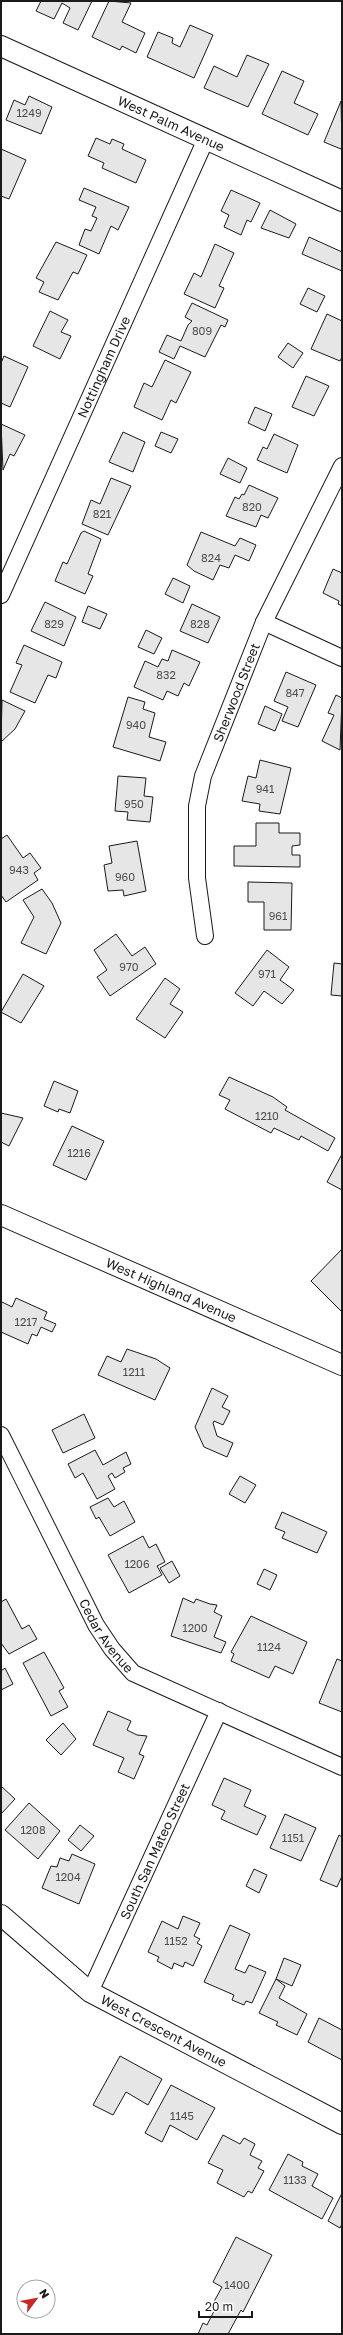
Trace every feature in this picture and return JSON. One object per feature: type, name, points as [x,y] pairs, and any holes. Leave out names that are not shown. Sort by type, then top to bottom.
[{"type":"street","name":"West Palm Avenue","points":[[1,46],[342,201]]},
{"type":"street","name":"Nottingham Drive","points":[[1,595],[206,139]]},
{"type":"street","name":"Sherwood Street","points":[[206,936],[197,878],[196,806],[203,776],[264,622],[342,466]]},
{"type":"street","points":[[264,622],[342,658]]},
{"type":"street","name":"West Highland Avenue","points":[[1,1215],[342,1365]]},
{"type":"street","name":"Cedar Avenue","points":[[1,1435],[96,1625],[112,1649],[133,1672],[342,1767]]},
{"type":"street","name":"South San Mateo Street","points":[[90,1992],[219,1711]]},
{"type":"street","name":"West Crescent Avenue","points":[[1,1915],[90,1992],[342,2124]]},
{"type":"building","points":[[41,1],[92,1],[78,30],[63,23],[70,8],[62,3],[54,19],[36,11]]},
{"type":"building","points":[[109,1],[131,3],[122,22],[145,33],[136,53],[122,46],[120,50],[92,37]]},
{"type":"building","points":[[190,25],[213,35],[194,78],[147,57],[158,32],[173,38],[172,43],[180,47]]},
{"type":"building","points":[[247,55],[269,64],[248,107],[204,88],[214,66],[237,77]]},
{"type":"building","points":[[282,71],[304,81],[294,103],[318,114],[308,135],[262,114]]},
{"type":"building","points":[[29,96],[52,107],[41,134],[6,120],[14,100],[25,105]]},
{"type":"building","points":[[341,101],[342,146],[341,149],[324,142]]},
{"type":"building","points":[[96,138],[110,144],[112,139],[124,144],[122,149],[146,160],[136,183],[102,168],[104,163],[88,156]]},
{"type":"building","points":[[1,149],[26,160],[9,199],[1,196]]},
{"type":"building","points":[[84,188],[129,207],[118,230],[111,226],[99,254],[79,245],[85,229],[91,231],[97,218],[92,216],[96,207],[79,200]]},
{"type":"building","points":[[231,190],[260,203],[251,222],[247,220],[241,235],[224,227],[229,215],[221,211]]},
{"type":"building","points":[[270,210],[296,224],[289,238],[261,228]]},
{"type":"building","points":[[309,237],[342,252],[342,271],[302,254]]},
{"type":"building","points":[[56,242],[87,255],[78,274],[73,272],[58,300],[39,292],[44,282],[36,278]]},
{"type":"building","points":[[215,244],[234,253],[219,286],[224,288],[215,308],[184,294],[194,273],[201,277]]},
{"type":"building","points":[[308,288],[325,296],[317,312],[300,304]]},
{"type":"building","points":[[192,303],[228,320],[225,327],[221,325],[205,357],[180,346],[174,359],[159,352],[167,335],[181,341],[188,325],[192,321],[185,317]]},
{"type":"building","points":[[50,311],[68,320],[61,332],[71,336],[60,359],[33,346]]},
{"type":"building","points":[[327,314],[342,321],[342,357],[340,361],[311,349]]},
{"type":"building","points":[[288,343],[303,353],[293,368],[278,357]]},
{"type":"building","points":[[4,356],[28,367],[10,407],[1,403],[1,363]]},
{"type":"building","points":[[165,360],[191,372],[176,403],[171,400],[162,420],[134,407],[144,383],[152,387]]},
{"type":"building","points":[[306,376],[329,386],[314,416],[292,407]]},
{"type":"building","points":[[255,407],[272,414],[265,431],[248,423]]},
{"type":"building","points":[[1,424],[25,435],[14,456],[10,454],[3,470]]},
{"type":"building","points":[[123,432],[145,442],[133,472],[109,462]]},
{"type":"building","points":[[161,432],[178,439],[171,453],[155,446]]},
{"type":"building","points":[[274,434],[298,445],[287,473],[257,460],[263,447],[267,449]]},
{"type":"building","points":[[228,458],[247,468],[240,483],[220,474]]},
{"type":"building","points":[[111,478],[131,486],[108,535],[82,524],[91,500],[100,504]]},
{"type":"building","points":[[249,485],[278,498],[268,518],[261,515],[256,527],[226,516],[235,497],[239,499],[242,494],[244,495]]},
{"type":"building","points":[[84,531],[101,539],[88,574],[93,576],[85,594],[55,581],[63,562],[67,564],[81,533]]},
{"type":"building","points":[[201,532],[235,546],[240,538],[256,545],[249,561],[235,555],[229,568],[220,565],[213,580],[194,571],[187,565]]},
{"type":"building","points":[[333,569],[342,573],[342,606],[338,604],[339,601],[323,593]]},
{"type":"building","points":[[173,578],[190,586],[183,603],[165,594]]},
{"type":"building","points":[[45,602],[76,617],[64,646],[31,631]]},
{"type":"building","points":[[192,604],[220,617],[208,643],[180,631]]},
{"type":"building","points":[[88,606],[107,614],[100,629],[82,622]]},
{"type":"building","points":[[146,630],[162,638],[154,654],[138,647]]},
{"type":"building","points":[[24,645],[62,662],[56,678],[48,675],[35,703],[10,692],[22,665],[16,663]]},
{"type":"building","points":[[172,650],[200,662],[189,686],[184,683],[178,696],[167,691],[163,700],[134,687],[145,661],[158,667],[162,659],[168,661]]},
{"type":"building","points":[[286,672],[316,685],[298,727],[282,721],[288,707],[274,701]]},
{"type":"building","points":[[336,695],[342,698],[340,750],[322,741],[334,715],[328,713]]},
{"type":"building","points":[[128,697],[145,702],[143,709],[155,713],[149,737],[166,742],[160,761],[113,747]]},
{"type":"building","points":[[2,700],[25,711],[15,729],[1,742]]},
{"type":"building","points":[[265,706],[282,714],[275,731],[258,724]]},
{"type":"building","points":[[260,760],[291,768],[280,814],[259,811],[260,804],[242,801],[248,776],[256,778]]},
{"type":"building","points":[[118,776],[146,778],[144,796],[153,797],[150,822],[127,820],[128,812],[115,811]]},
{"type":"building","points":[[256,823],[279,823],[279,833],[300,833],[300,845],[292,846],[292,855],[300,855],[300,867],[234,866],[234,846],[256,846]]},
{"type":"building","points":[[7,835],[23,858],[30,853],[41,868],[34,873],[38,880],[6,902],[1,895],[1,839]]},
{"type":"building","points":[[137,841],[146,891],[124,896],[123,890],[108,891],[104,865],[112,863],[109,846]]},
{"type":"building","points":[[248,882],[292,883],[291,930],[264,930],[264,902],[248,902]]},
{"type":"building","points":[[42,889],[52,903],[61,923],[46,954],[21,943],[34,917],[23,900]]},
{"type":"building","points":[[116,934],[132,956],[145,947],[156,964],[110,996],[97,977],[107,970],[94,950]]},
{"type":"building","points":[[267,950],[289,967],[280,980],[294,990],[282,1004],[264,991],[253,1006],[235,993]]},
{"type":"building","points":[[334,963],[342,964],[342,996],[331,995]]},
{"type":"building","points":[[23,974],[44,986],[21,1023],[1,1012]]},
{"type":"building","points":[[165,978],[180,989],[170,1004],[183,1012],[165,1038],[136,1019]]},
{"type":"building","points":[[229,1077],[273,1097],[287,1107],[285,1110],[335,1138],[328,1151],[301,1136],[299,1140],[274,1128],[271,1133],[225,1109],[230,1100],[219,1095]]},
{"type":"building","points":[[54,1081],[78,1091],[70,1113],[59,1109],[58,1112],[44,1106]]},
{"type":"building","points":[[1,1113],[23,1118],[9,1146],[1,1142]]},
{"type":"building","points":[[72,1126],[104,1141],[86,1180],[53,1165]]},
{"type":"building","points":[[342,1154],[342,1190],[327,1182]]},
{"type":"building","points":[[342,1249],[342,1312],[311,1281]]},
{"type":"building","points":[[16,1298],[47,1312],[44,1319],[56,1324],[52,1332],[41,1327],[37,1336],[32,1334],[28,1344],[1,1332],[2,1302],[12,1307]]},
{"type":"building","points":[[127,1349],[156,1359],[170,1368],[155,1400],[98,1375],[107,1356],[121,1362]]},
{"type":"building","points":[[212,1388],[228,1396],[222,1407],[230,1411],[223,1425],[214,1421],[213,1423],[217,1436],[233,1443],[227,1457],[204,1447],[195,1427]]},
{"type":"building","points":[[84,1414],[95,1438],[63,1453],[52,1430]]},
{"type":"building","points":[[95,1450],[103,1465],[126,1452],[131,1464],[123,1468],[125,1472],[115,1478],[112,1473],[108,1476],[115,1489],[97,1499],[83,1473],[75,1478],[68,1464]]},
{"type":"building","points":[[240,1476],[256,1485],[245,1503],[229,1494]]},
{"type":"building","points":[[108,1498],[114,1507],[124,1501],[135,1522],[110,1536],[99,1517],[96,1519],[90,1507]]},
{"type":"building","points":[[282,1512],[327,1532],[317,1553],[282,1538],[285,1532],[275,1528]]},
{"type":"building","points":[[143,1536],[149,1548],[156,1544],[165,1562],[157,1566],[162,1575],[129,1593],[108,1555]]},
{"type":"building","points":[[172,1561],[180,1576],[169,1583],[160,1568]]},
{"type":"building","points":[[264,1569],[277,1575],[270,1590],[257,1584]]},
{"type":"building","points":[[183,1598],[194,1603],[196,1599],[217,1605],[214,1612],[222,1616],[214,1637],[226,1642],[221,1653],[171,1636]]},
{"type":"building","points":[[6,1599],[22,1629],[29,1625],[37,1639],[9,1654],[1,1643],[1,1602]]},
{"type":"building","points":[[251,1616],[307,1642],[293,1674],[275,1666],[269,1678],[231,1661],[234,1654],[231,1652]]},
{"type":"building","points":[[44,1652],[64,1688],[59,1691],[68,1707],[51,1716],[23,1663]]},
{"type":"building","points":[[337,1659],[342,1661],[342,1712],[319,1703]]},
{"type":"building","points":[[5,1668],[13,1684],[1,1690],[1,1671]]},
{"type":"building","points":[[108,1711],[131,1721],[127,1730],[137,1735],[147,1736],[139,1754],[144,1756],[134,1779],[118,1772],[124,1758],[93,1745]]},
{"type":"building","points":[[63,1723],[76,1739],[61,1755],[46,1740]]},
{"type":"building","points":[[224,1778],[251,1790],[244,1806],[266,1816],[257,1835],[221,1819],[225,1811],[212,1805]]},
{"type":"building","points":[[1,1786],[15,1799],[1,1814]]},
{"type":"building","points":[[29,1803],[60,1831],[38,1859],[5,1830]]},
{"type":"building","points":[[285,1814],[316,1828],[301,1861],[270,1848]]},
{"type":"building","points":[[80,1825],[94,1836],[81,1851],[68,1840]]},
{"type":"building","points":[[339,1835],[342,1837],[342,1876],[337,1887],[320,1880]]},
{"type":"building","points":[[72,1854],[95,1864],[79,1904],[42,1888],[51,1866],[57,1867],[60,1858],[69,1861]]},
{"type":"building","points":[[254,1869],[267,1875],[259,1893],[246,1886]]},
{"type":"building","points":[[183,1916],[200,1923],[194,1936],[200,1939],[197,1943],[202,1946],[193,1966],[185,1962],[183,1967],[174,1963],[172,1969],[157,1961],[159,1957],[148,1952],[162,1921],[178,1929]]},
{"type":"building","points":[[230,1925],[250,1934],[235,1969],[245,1973],[249,1965],[266,1972],[252,2003],[246,2001],[244,2005],[232,2000],[234,1995],[204,1982]]},
{"type":"building","points":[[284,1958],[301,1965],[292,1986],[276,1979]]},
{"type":"building","points":[[276,1979],[285,1986],[279,1998],[307,2014],[297,2035],[276,2025],[278,2022],[259,2013]]},
{"type":"building","points":[[319,2018],[342,2030],[342,2060],[308,2042]]},
{"type":"building","points":[[120,2056],[162,2079],[148,2105],[126,2092],[113,2115],[93,2105]]},
{"type":"building","points":[[171,2085],[215,2108],[197,2140],[170,2125],[162,2142],[145,2133]]},
{"type":"building","points":[[223,2135],[240,2144],[244,2138],[255,2144],[250,2155],[262,2161],[258,2168],[264,2171],[252,2193],[248,2191],[244,2197],[217,2183],[223,2170],[208,2163]]},
{"type":"building","points":[[288,2154],[303,2162],[302,2166],[318,2174],[312,2186],[333,2198],[322,2219],[269,2190]]},
{"type":"building","points":[[342,2193],[342,2224],[340,2228],[328,2221]]},
{"type":"building","points":[[236,2237],[272,2255],[243,2312],[241,2310],[228,2334],[198,2334],[203,2323],[207,2325],[214,2311],[210,2309],[222,2287],[213,2282]]}]
